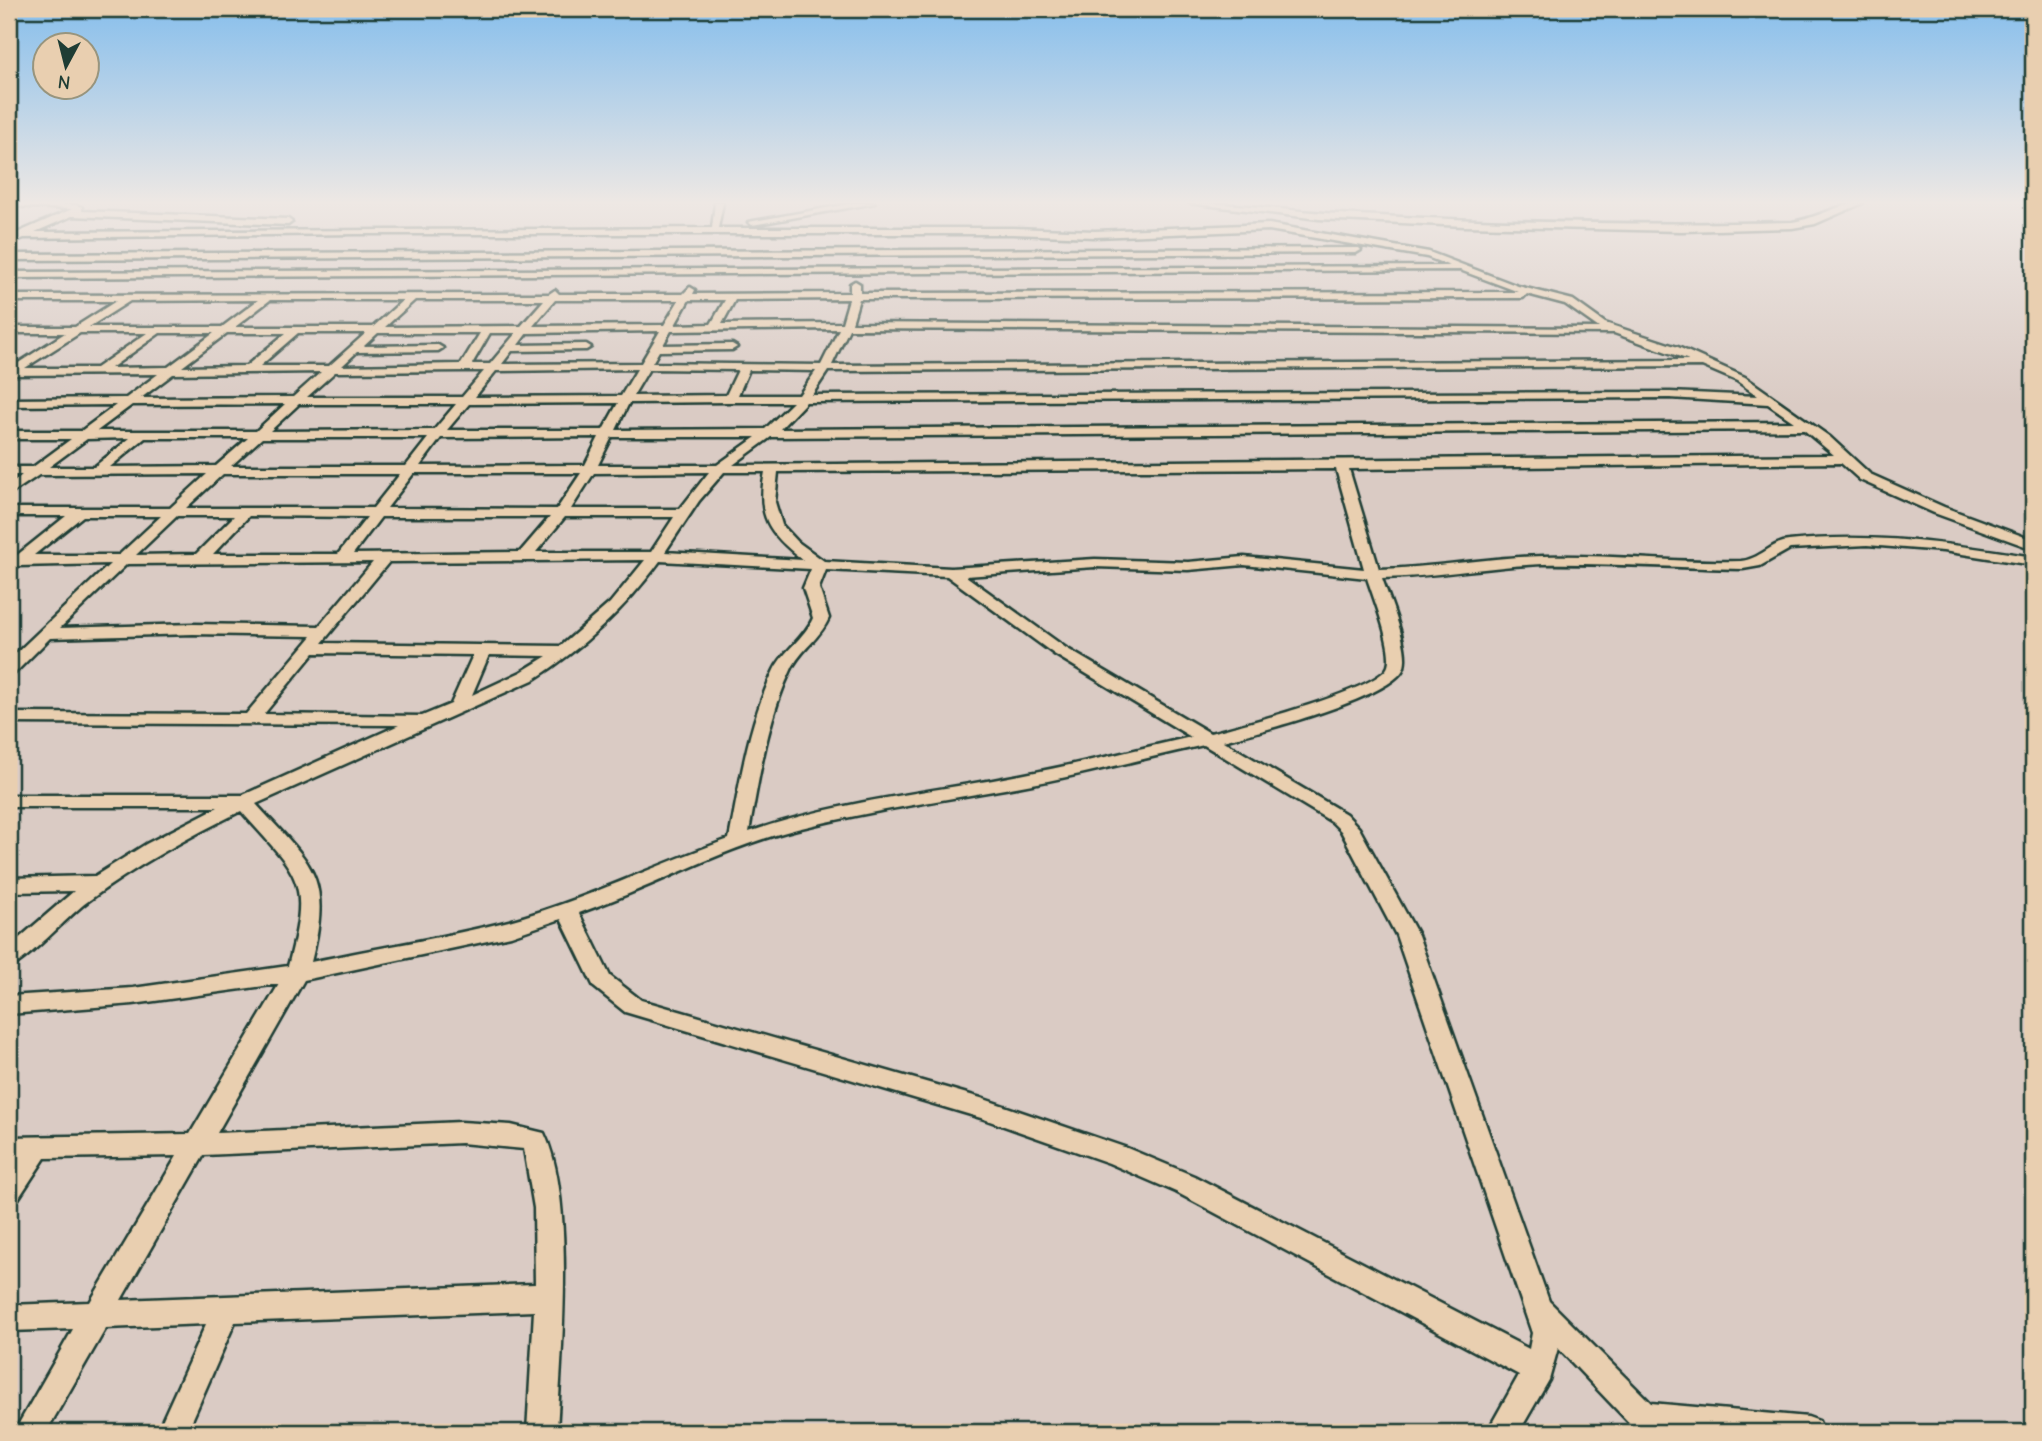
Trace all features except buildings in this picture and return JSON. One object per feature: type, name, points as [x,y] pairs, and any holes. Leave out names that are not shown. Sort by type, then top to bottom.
[{"type":"street","points":[[27,275],[36,270]]},
{"type":"street","points":[[9,307],[76,270]]},
{"type":"street","points":[[10,372],[171,270]]},
{"type":"street","points":[[9,491],[304,270]]},
{"type":"street","points":[[367,274],[372,270]]},
{"type":"street","points":[[9,669],[120,560],[441,270]]},
{"type":"street","points":[[490,274],[494,270]]},
{"type":"street","points":[[342,558],[438,433],[574,270]]},
{"type":"street","points":[[524,557],[561,513],[590,468],[626,398],[701,270]]},
{"type":"street","points":[[9,275],[1277,270]]},
{"type":"street","points":[[1472,270],[1515,288],[1569,302],[1594,321],[1741,379],[1807,426],[1853,468],[1881,485],[2033,545]]},
{"type":"street","points":[[9,960],[23,944],[96,883],[137,856],[243,801],[527,676],[565,651],[595,626],[656,556],[682,513],[721,468],[768,433],[804,399],[826,368],[846,326],[856,295],[854,273]]},
{"type":"street","points":[[715,327],[732,295]]},
{"type":"street","points":[[9,298],[1540,295]]},
{"type":"street","points":[[9,330],[487,330],[846,326],[1617,331]]},
{"type":"street","points":[[725,367],[739,327]]},
{"type":"street","points":[[573,367],[599,328]]},
{"type":"street","points":[[99,371],[158,330]]},
{"type":"street","points":[[250,370],[297,330]]},
{"type":"street","points":[[420,369],[456,330]]},
{"type":"street","points":[[464,368],[487,330]]},
{"type":"street","points":[[510,348],[586,347]]},
{"type":"street","points":[[656,348],[732,347]]},
{"type":"street","points":[[352,349],[439,348]]},
{"type":"street","points":[[10,372],[646,366],[826,368],[1706,363]]},
{"type":"street","points":[[730,399],[745,367]]},
{"type":"street","points":[[9,402],[1670,395],[1775,401]]},
{"type":"street","points":[[9,435],[1807,426]]},
{"type":"street","points":[[98,470],[143,434]]},
{"type":"street","points":[[9,471],[1341,465],[1844,459]]},
{"type":"street","points":[[9,1004],[133,996],[297,973],[472,938],[567,910],[738,841],[791,824],[906,800],[1030,779],[1212,740],[1330,704],[1386,679],[1396,668],[1397,653],[1341,465]]},
{"type":"street","points":[[772,468],[766,488],[766,509],[792,545],[820,565]]},
{"type":"street","points":[[9,512],[682,513]]},
{"type":"street","points":[[12,563],[80,512]]},
{"type":"street","points":[[200,559],[246,512]]},
{"type":"street","points":[[12,563],[656,556],[951,572],[1095,564],[1188,566],[1244,561],[1373,574],[1417,573],[1474,564],[1545,560],[1743,565],[1755,563],[1787,545],[1867,541],[1943,547],[2033,561]]},
{"type":"street","points":[[252,718],[385,557]]},
{"type":"street","points":[[738,841],[755,750],[784,668],[810,638],[821,618],[811,588],[820,565]]},
{"type":"street","points":[[951,572],[1059,650],[1212,740],[1339,818],[1349,828],[1407,935],[1546,1333],[1539,1370],[1502,1432]]},
{"type":"street","points":[[45,633],[193,629],[324,631]]},
{"type":"street","points":[[310,648],[565,651]]},
{"type":"street","points":[[458,707],[483,650]]},
{"type":"street","points":[[9,652],[27,651]]},
{"type":"street","points":[[9,718],[426,720]]},
{"type":"street","points":[[9,801],[243,801],[300,867],[309,889],[310,916],[297,973],[29,1432]]},
{"type":"street","points":[[9,885],[96,883]]},
{"type":"street","points":[[567,910],[602,981],[633,1006],[1044,1128],[1126,1157],[1185,1184],[1539,1370]]},
{"type":"street","points":[[9,1148],[197,1145],[460,1134],[514,1135],[535,1140],[541,1161],[548,1245],[542,1432]]},
{"type":"street","points":[[9,1191],[39,1147]]},
{"type":"street","points":[[9,1318],[547,1297]]},
{"type":"street","points":[[172,1432],[227,1309]]},
{"type":"street","points":[[1540,1310],[1652,1425],[1808,1432]]}]
